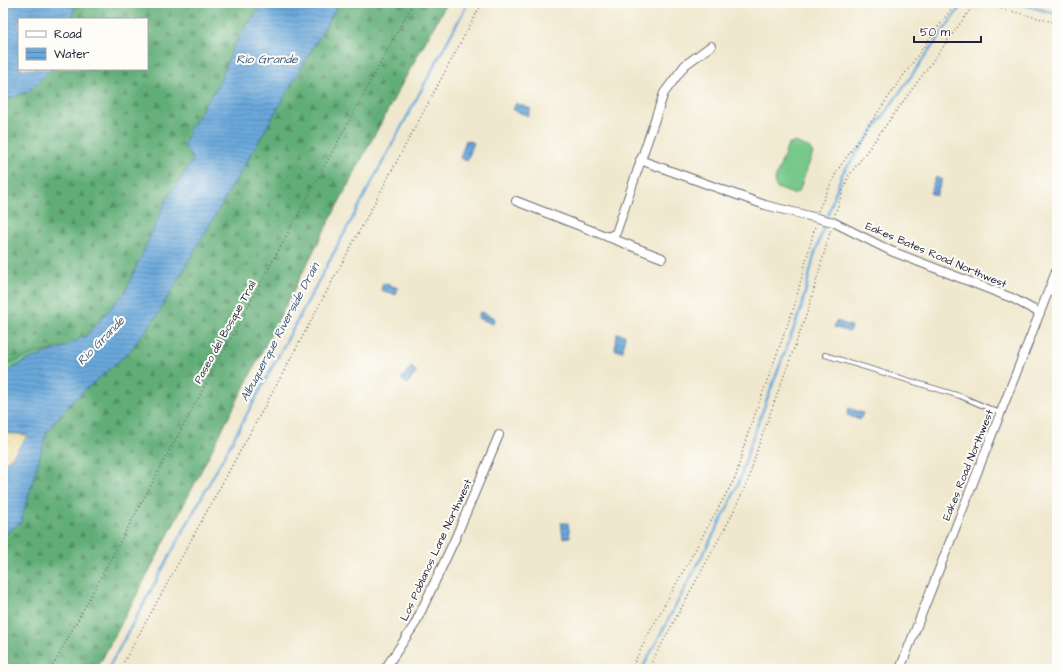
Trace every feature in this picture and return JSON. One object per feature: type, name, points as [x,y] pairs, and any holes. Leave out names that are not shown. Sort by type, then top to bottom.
[{"type":"street","points":[[608,237],[616,233],[664,93],[685,65],[711,46]]},
{"type":"street","name":"Eakes Bates Road Northwest","points":[[640,160],[765,205],[833,222],[891,251],[1012,298],[1040,313]]},
{"type":"street","points":[[516,201],[662,258]]},
{"type":"street","name":"Eakes Road Northwest","points":[[900,669],[955,526],[1056,275]]},
{"type":"street","name":"Los Poblanos Lane Northwest","points":[[385,669],[415,624],[455,539],[499,435]]},
{"type":"lane","points":[[825,355],[960,396],[1001,413]]},
{"type":"path","name":"Paseo del Bosque Trail","points":[[51,669],[413,3]]},
{"type":"path","points":[[120,669],[271,395],[482,3]]},
{"type":"path","points":[[631,669],[649,633],[736,476],[746,439],[794,307],[816,217],[837,171],[956,3]]},
{"type":"path","points":[[1046,3],[1057,6]]},
{"type":"path","points":[[648,669],[731,517],[748,481],[808,310],[842,191],[848,177],[973,6],[983,4],[1057,23]]},
{"type":"green space","points":[[76,3],[265,3],[252,18],[234,45],[221,80],[190,128],[193,160],[167,199],[126,292],[87,335],[78,341],[64,347],[33,354],[3,366],[3,113],[8,99],[28,92],[50,70],[148,70],[148,18],[72,18]]},
{"type":"green space","points":[[339,3],[447,3],[357,168],[185,503],[97,669],[3,669],[3,536],[21,522],[47,431],[71,402],[128,353],[156,317]]},
{"type":"green space","points":[[795,142],[810,148],[813,153],[799,191],[793,194],[777,188],[774,182],[788,145]]},
{"type":"green space","points":[[64,347],[27,360],[3,374],[3,366],[33,354]]},
{"type":"sand","points":[[3,433],[29,434],[12,457],[3,464]]},
{"type":"water","points":[[8,3],[76,3],[72,18],[18,18],[18,70],[50,70],[28,92],[8,99],[3,113],[3,30]]},
{"type":"water","name":"Rio Grande","points":[[265,3],[339,3],[156,317],[128,353],[71,402],[47,431],[21,522],[3,536],[3,464],[12,457],[28,435],[3,433],[3,374],[27,360],[64,347],[87,335],[125,292],[167,199],[193,160],[184,146],[190,128],[221,80],[234,45],[252,18]]},
{"type":"water","points":[[516,103],[531,109],[528,116],[513,110]]},
{"type":"water","points":[[466,140],[474,143],[467,161],[460,158]]},
{"type":"water","points":[[936,177],[942,180],[936,196],[930,193]]},
{"type":"water","points":[[383,283],[398,288],[396,295],[381,290]]},
{"type":"water","points":[[480,312],[495,318],[493,324],[478,318]]},
{"type":"water","points":[[836,321],[852,326],[849,332],[834,327]]},
{"type":"water","points":[[617,333],[625,335],[623,351],[615,350]]},
{"type":"water","points":[[411,367],[417,372],[407,384],[401,379]]},
{"type":"water","points":[[849,408],[863,413],[860,420],[847,415]]},
{"type":"water","points":[[561,523],[568,523],[570,537],[563,538]]},
{"type":"waterway","name":"Albuquerque Riverside Drain","points":[[108,669],[468,3]]},
{"type":"waterway","points":[[642,669],[729,505],[740,479],[751,442],[801,309],[814,256],[842,174],[963,3]]},
{"type":"waterway","points":[[1017,3],[1057,14]]}]
